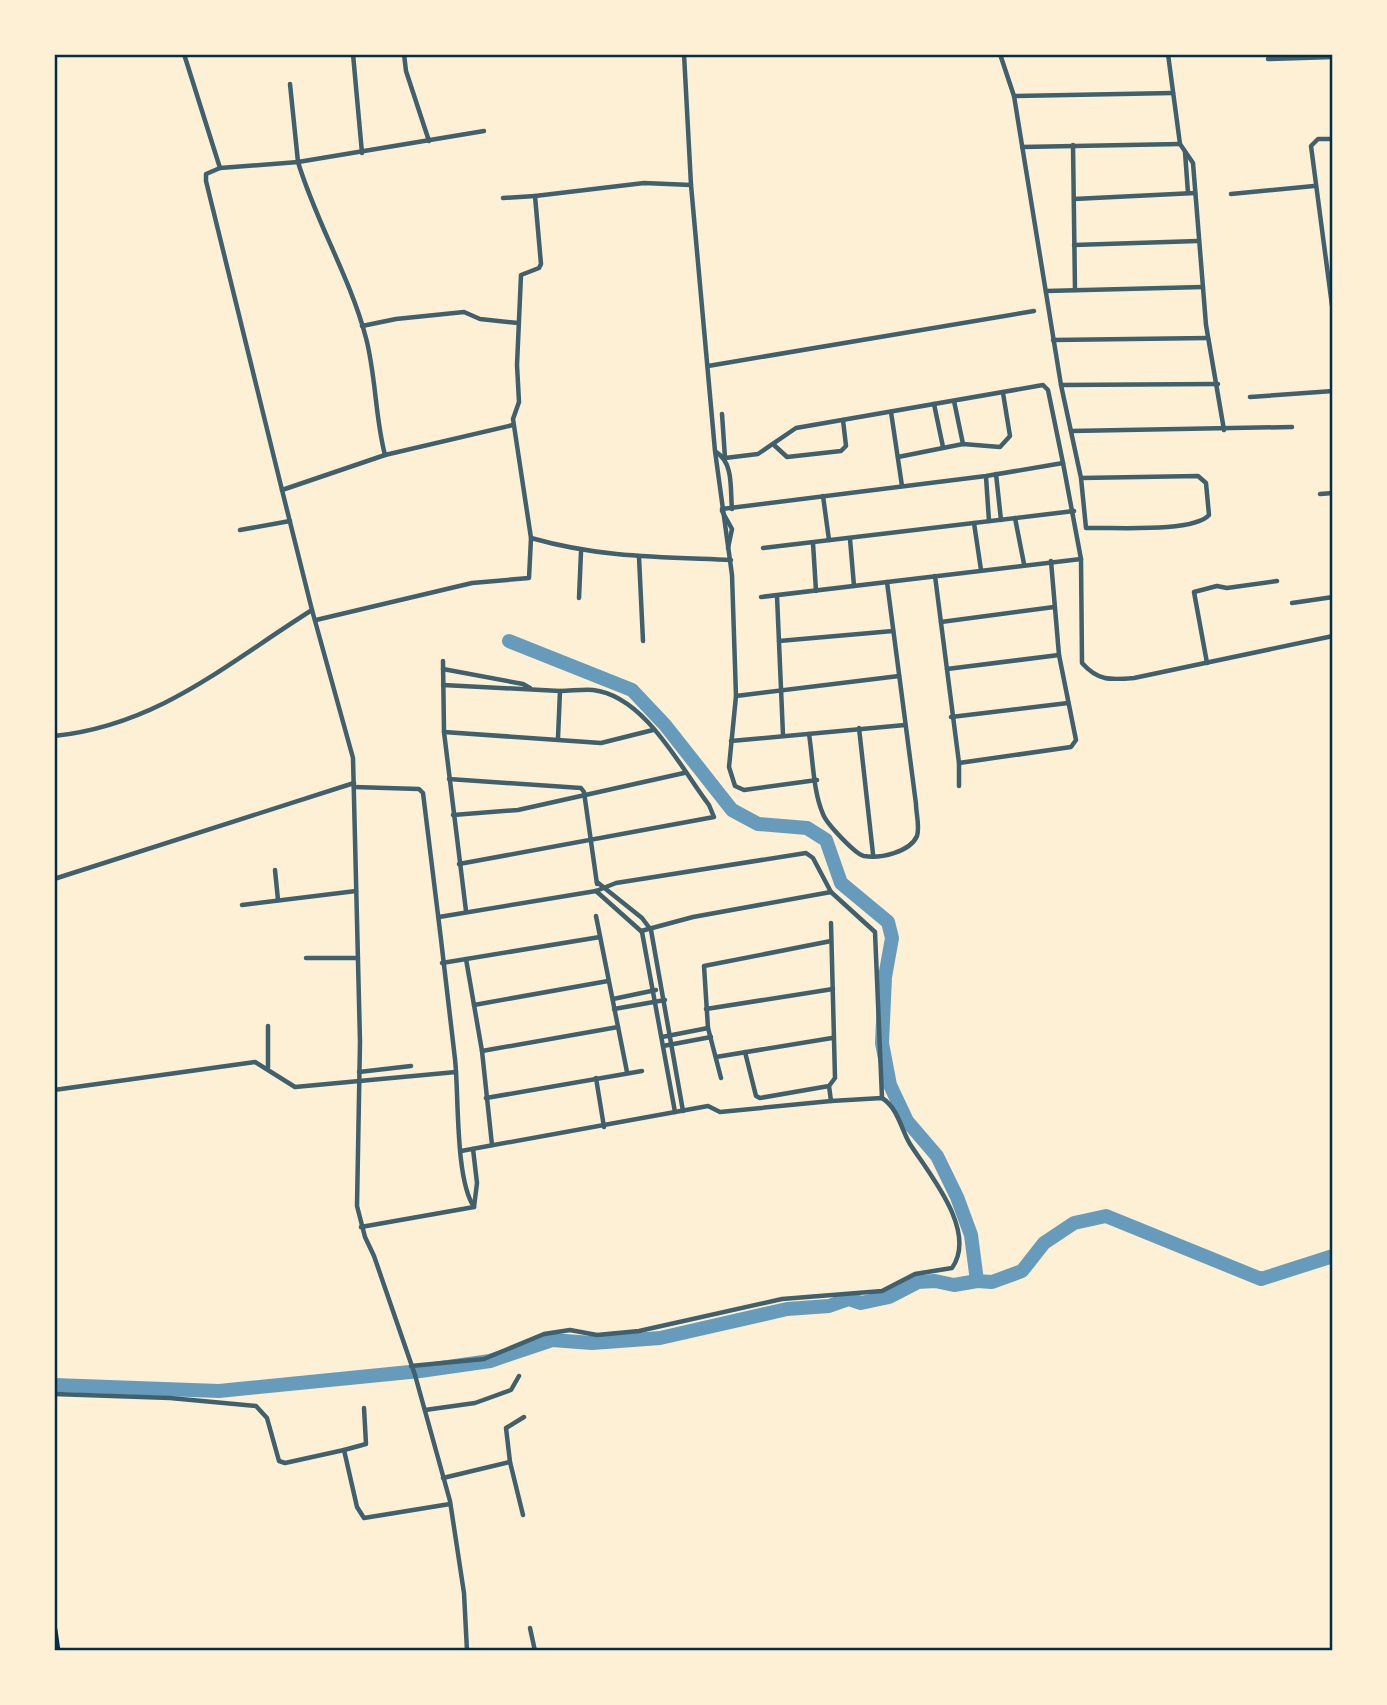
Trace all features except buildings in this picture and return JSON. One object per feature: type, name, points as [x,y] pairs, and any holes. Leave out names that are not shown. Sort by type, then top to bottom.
[{"type":"main road","points":[[54,1630],[57,1651]]},
{"type":"street","points":[[184,54],[220,168]]},
{"type":"street","points":[[354,54],[362,153]]},
{"type":"street","points":[[404,54],[406,71],[429,141]]},
{"type":"street","points":[[684,54],[691,184],[715,451],[722,510],[732,529],[728,548],[731,560],[736,696],[729,767],[735,786],[744,790],[817,780]]},
{"type":"street","points":[[1168,54],[1180,144],[1193,163],[1208,338],[1224,430]]},
{"type":"street","points":[[1001,55],[1014,96],[1060,386],[1081,478],[1086,527],[1154,527],[1206,519],[1209,515],[1206,483],[1203,478],[1081,478]]},
{"type":"street","points":[[1268,59],[1333,57]]},
{"type":"street","points":[[290,84],[298,162],[362,327],[385,455]]},
{"type":"street","points":[[1014,96],[1173,93]]},
{"type":"street","points":[[467,1651],[464,1593],[450,1504],[413,1370],[374,1256],[361,1227],[356,1192],[359,1072],[353,758],[312,610],[206,174],[220,168],[298,162],[485,131]]},
{"type":"street","points":[[1333,139],[1318,139],[1312,144],[1314,186],[1333,313]]},
{"type":"street","points":[[1022,147],[1180,144]]},
{"type":"street","points":[[1073,145],[1075,290]]},
{"type":"street","points":[[1185,150],[1188,193]]},
{"type":"street","points":[[503,198],[645,183],[691,184]]},
{"type":"street","points":[[1231,194],[1314,186]]},
{"type":"street","points":[[1074,199],[1195,193]]},
{"type":"street","points":[[316,620],[472,583],[529,578],[531,538],[513,422],[514,411],[519,402],[518,323],[521,275],[539,268],[541,264],[535,196]]},
{"type":"street","points":[[1074,245],[1198,241]]},
{"type":"street","points":[[1046,291],[1203,287]]},
{"type":"street","points":[[708,366],[1034,311]]},
{"type":"street","points":[[362,327],[408,318],[473,316],[518,323]]},
{"type":"street","points":[[1053,340],[1208,338]]},
{"type":"street","points":[[1060,386],[1218,384]]},
{"type":"street","points":[[715,451],[725,458],[758,454],[796,428],[1043,386],[1048,390],[1074,511],[1081,559],[1082,663],[1093,676],[1107,681],[1134,678],[1333,636]]},
{"type":"street","points":[[1250,397],[1333,391]]},
{"type":"street","points":[[898,457],[962,444],[989,448],[1006,443],[1010,436],[1003,393]]},
{"type":"street","points":[[954,401],[962,444]]},
{"type":"street","points":[[934,404],[943,447]]},
{"type":"street","points":[[891,412],[902,486]]},
{"type":"street","points":[[722,414],[732,509]]},
{"type":"street","points":[[774,445],[788,457],[841,451],[846,446],[843,420]]},
{"type":"street","points":[[282,490],[385,455],[513,422]]},
{"type":"street","points":[[1071,431],[1292,427]]},
{"type":"street","points":[[722,510],[986,477],[1063,463]]},
{"type":"street","points":[[996,474],[1001,520]]},
{"type":"street","points":[[986,477],[989,521]]},
{"type":"street","points":[[1320,495],[1333,493]]},
{"type":"street","points":[[823,496],[829,540]]},
{"type":"street","points":[[763,548],[850,540],[1074,511]]},
{"type":"street","points":[[1015,518],[1024,564]]},
{"type":"street","points":[[240,530],[290,521]]},
{"type":"street","points":[[974,523],[981,570]]},
{"type":"street","points":[[531,538],[580,551],[639,557],[731,560]]},
{"type":"street","points":[[850,540],[854,586]]},
{"type":"street","points":[[813,543],[816,591]]},
{"type":"street","points":[[579,598],[580,551]]},
{"type":"street","points":[[639,557],[643,641]]},
{"type":"street","points":[[761,597],[1081,559]]},
{"type":"street","points":[[959,763],[1072,747],[1076,740],[1059,655],[1051,561]]},
{"type":"street","points":[[934,576],[959,763],[959,786]]},
{"type":"street","points":[[1207,663],[1194,592],[1217,586],[1227,588],[1277,581]]},
{"type":"street","points":[[809,734],[823,816],[854,850],[865,856],[904,851],[918,834],[887,582]]},
{"type":"street","points":[[777,596],[783,735]]},
{"type":"street","points":[[1292,603],[1333,597]]},
{"type":"street","points":[[940,622],[1054,607]]},
{"type":"street","points":[[54,736],[111,724],[177,699],[312,610]]},
{"type":"street","points":[[779,641],[893,631]]},
{"type":"street","points":[[947,669],[1059,655]]},
{"type":"street","points":[[443,661],[444,732],[458,864],[466,911]]},
{"type":"street","points":[[443,670],[523,684],[532,689]]},
{"type":"street","points":[[736,696],[899,676]]},
{"type":"street","points":[[443,685],[594,691],[619,698],[638,710],[714,817],[591,842],[458,864]]},
{"type":"street","points":[[558,738],[561,691]]},
{"type":"street","points":[[951,717],[1068,703]]},
{"type":"street","points":[[731,741],[905,725]]},
{"type":"street","points":[[859,728],[873,855]]},
{"type":"street","points":[[444,732],[601,743],[653,730]]},
{"type":"street","points":[[453,815],[518,810],[684,773]]},
{"type":"street","points":[[449,779],[576,786],[584,795],[597,882],[596,891]]},
{"type":"street","points":[[54,879],[354,785],[423,791],[456,1072],[461,1151],[467,1191],[474,1206]]},
{"type":"street","points":[[413,1370],[484,1359],[544,1334],[570,1330],[597,1335],[639,1331],[782,1299],[882,1291],[915,1274],[952,1268],[956,1261],[957,1234],[947,1198],[909,1143],[895,1113],[882,1098],[878,945],[875,932],[831,892],[813,858],[799,852],[604,887],[596,891],[439,917]]},
{"type":"street","points":[[275,870],[278,900]]},
{"type":"street","points":[[597,882],[649,928],[665,1000],[682,1111]]},
{"type":"street","points":[[242,905],[356,891]]},
{"type":"street","points":[[596,891],[641,931],[676,1112]]},
{"type":"street","points":[[641,931],[831,892]]},
{"type":"street","points":[[597,916],[627,1073]]},
{"type":"street","points":[[745,1052],[756,1096],[760,1098],[829,1086],[835,1078],[831,923]]},
{"type":"street","points":[[442,963],[600,937]]},
{"type":"street","points":[[721,1077],[708,1028],[704,966],[831,941]]},
{"type":"street","points":[[306,958],[358,958]]},
{"type":"street","points":[[466,959],[482,1051],[492,1146]]},
{"type":"street","points":[[474,1005],[608,981]]},
{"type":"street","points":[[612,999],[663,989]]},
{"type":"street","points":[[706,1009],[833,989]]},
{"type":"street","points":[[614,1009],[665,1000]]},
{"type":"street","points":[[268,1026],[268,1068]]},
{"type":"street","points":[[482,1051],[618,1027]]},
{"type":"street","points":[[662,1037],[708,1028]]},
{"type":"street","points":[[663,1046],[711,1037]]},
{"type":"street","points":[[716,1057],[832,1038]]},
{"type":"street","points":[[54,1090],[255,1062],[295,1087],[456,1072]]},
{"type":"street","points":[[359,1072],[411,1066]]},
{"type":"street","points":[[486,1098],[642,1071]]},
{"type":"street","points":[[596,1078],[604,1127]]},
{"type":"street","points":[[829,1086],[831,1101]]},
{"type":"street","points":[[461,1151],[708,1106],[720,1112],[882,1098]]},
{"type":"street","points":[[473,1149],[477,1183],[474,1206]]},
{"type":"street","points":[[361,1227],[474,1206]]},
{"type":"street","points":[[425,1410],[475,1403],[500,1395],[515,1387],[519,1376]]},
{"type":"street","points":[[54,1394],[170,1398],[256,1406],[267,1418],[279,1461],[285,1464],[366,1444],[364,1408]]},
{"type":"street","points":[[523,1515],[510,1462],[506,1429],[524,1417]]},
{"type":"street","points":[[344,1450],[357,1507],[364,1518],[450,1504]]},
{"type":"street","points":[[443,1478],[510,1462]]},
{"type":"street","points":[[530,1628],[535,1651]]},
{"type":"waterway","points":[[509,641],[632,690],[665,725],[732,810],[758,824],[807,828],[826,840],[841,883],[888,922],[892,938],[885,977],[882,1043],[890,1085],[907,1121],[937,1156],[957,1197],[971,1235],[977,1281],[992,1282],[1022,1271],[1044,1243],[1074,1223],[1106,1216],[1261,1279],[1333,1256]]},
{"type":"waterway","points":[[54,1385],[219,1391],[420,1371],[490,1361],[552,1340],[592,1343],[660,1338],[787,1309],[829,1306],[849,1299],[861,1303],[889,1297],[918,1282],[935,1281],[954,1285],[977,1281]]}]
